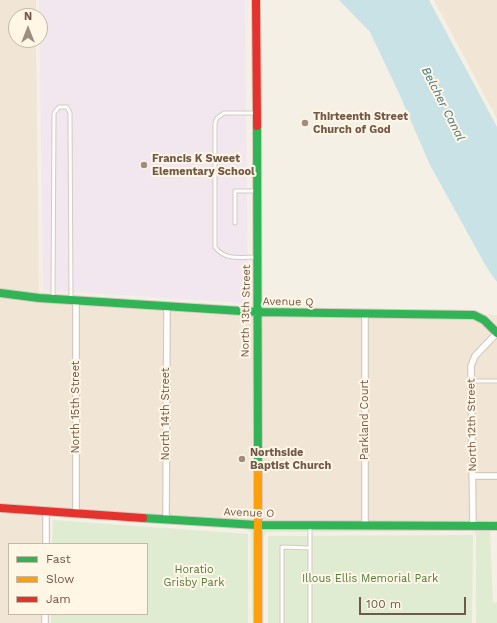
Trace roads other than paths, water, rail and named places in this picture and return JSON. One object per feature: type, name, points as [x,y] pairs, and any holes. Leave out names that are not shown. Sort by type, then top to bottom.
[{"type":"street","name":"North 13th Street","points":[[256,0],[258,191],[258,623]]},
{"type":"street","name":"Avenue Q","points":[[0,293],[53,299],[257,312],[474,316],[481,317],[486,320],[497,333]]},
{"type":"street","name":"North 15th Street","points":[[74,300],[76,514]]},
{"type":"street","name":"North 14th Street","points":[[166,520],[167,307]]},
{"type":"street","name":"Parkland Court","points":[[365,314],[365,526]]},
{"type":"street","name":"North 12th Street","points":[[473,526],[471,366],[475,356],[497,333]]},
{"type":"street","points":[[472,476],[497,476]]},
{"type":"street","name":"Avenue O","points":[[0,508],[257,525],[497,526]]},
{"type":"street","points":[[46,512],[46,543]]},
{"type":"lane","points":[[53,299],[54,113],[59,107],[67,107],[70,113],[74,300]]},
{"type":"lane","points":[[257,113],[224,114],[218,118],[215,123],[215,247],[220,253],[227,257],[258,257]]},
{"type":"lane","points":[[235,223],[235,191],[258,191]]},
{"type":"lane","points":[[471,381],[497,381]]},
{"type":"lane","points":[[310,526],[310,623]]},
{"type":"lane","points":[[282,623],[282,547],[310,548]]},
{"type":"water","name":"Belcher Canal","points":[[339,0],[429,0],[497,127],[497,282],[487,268],[430,165],[398,91],[370,32]]},
{"type":"place","name":"Thirteenth Street Church of God","points":[[305,123]]},
{"type":"place","name":"Francis K Sweet Elementary School","points":[[144,165]]},
{"type":"place","name":"Northside Baptist Church","points":[[242,459]]},
{"type":"park label","name":"Horatio Grisby Park","points":[[194,576]]},
{"type":"park label","name":"Illous Ellis Memorial Park","points":[[370,579]]}]
